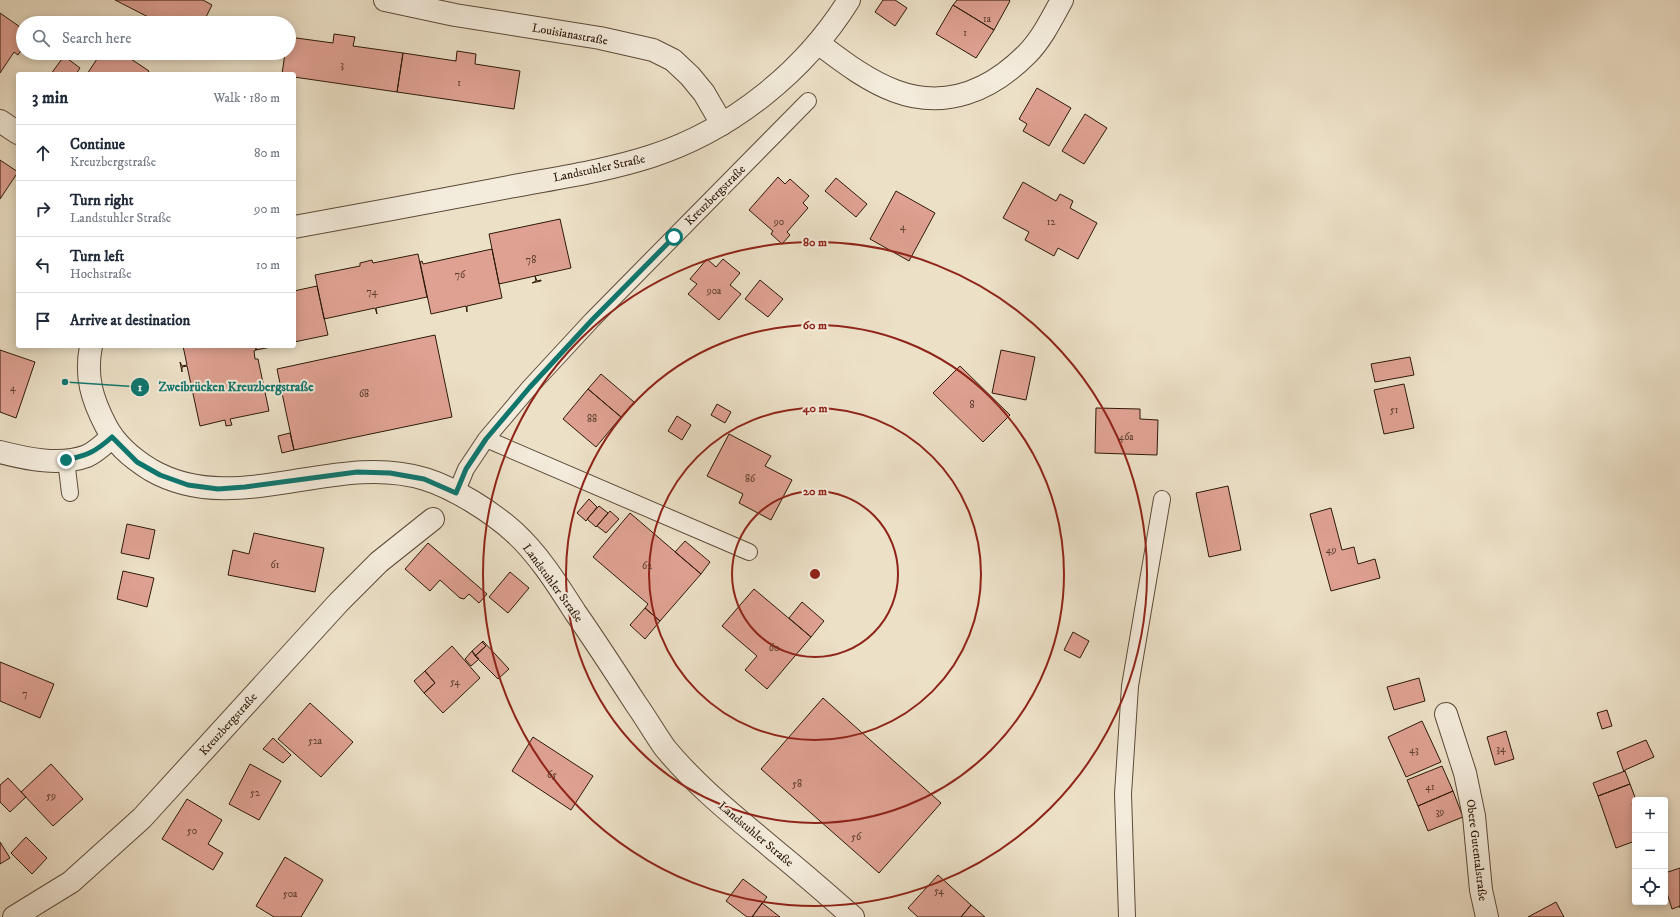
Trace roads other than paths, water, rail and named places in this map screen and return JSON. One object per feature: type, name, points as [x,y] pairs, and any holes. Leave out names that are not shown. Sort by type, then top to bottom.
[{"type":"street","name":"Louisianastraße","points":[[385,0],[455,15],[600,38],[653,50],[672,60],[690,76],[704,93],[722,124]]},
{"type":"street","name":"Landstuhler Straße","points":[[296,227],[606,168],[652,156],[691,141],[722,124],[775,85],[818,43],[849,0]]},
{"type":"street","points":[[818,43],[861,75],[896,91],[928,99],[968,94],[986,86],[1005,73],[1028,53],[1048,25],[1062,0]]},
{"type":"street","points":[[0,121],[16,132]]},
{"type":"street","name":"Landstuhler Straße","points":[[91,348],[88,380],[95,405],[112,437],[137,462],[160,475],[188,485],[218,489],[245,487],[357,472],[390,473],[424,479],[456,493],[482,507],[515,533],[543,564],[665,747],[693,778],[725,809],[853,917]]},
{"type":"street","points":[[0,452],[46,460],[66,460],[87,456],[112,437]]},
{"type":"street","name":"Kreuzbergstraße","points":[[14,917],[71,882],[131,829],[339,602],[379,562],[433,519]]},
{"type":"street","name":"Obere Gutentalstraße","points":[[1446,714],[1465,773],[1474,816],[1480,890],[1487,917]]},
{"type":"lane","name":"Kreuzbergstraße","points":[[456,493],[466,469],[486,439],[530,387],[592,320],[808,101]]},
{"type":"lane","points":[[486,439],[749,552]]},
{"type":"lane","points":[[66,460],[70,493]]},
{"type":"lane","points":[[1127,917],[1123,794],[1130,686],[1162,499]]},
{"type":"place","name":"Zweibrücken Kreuzbergstraße","points":[[65,382]]}]
